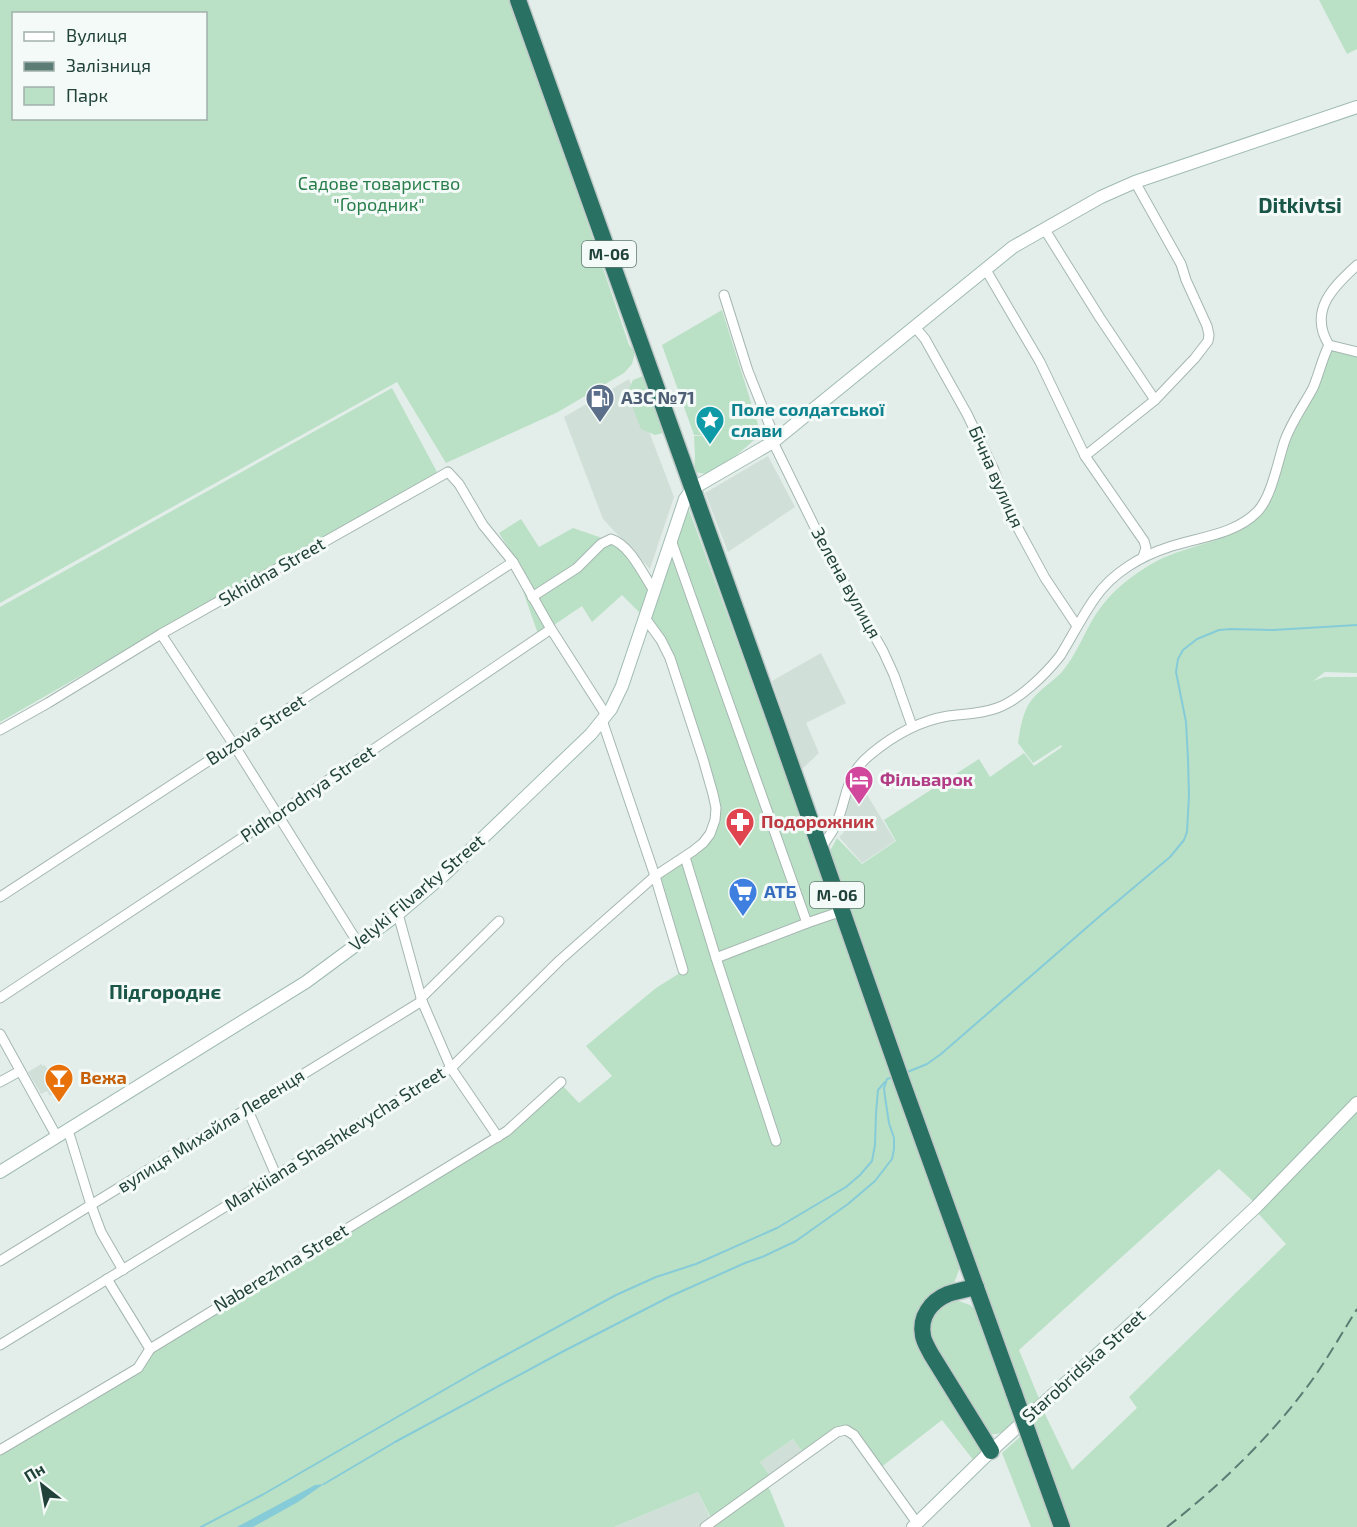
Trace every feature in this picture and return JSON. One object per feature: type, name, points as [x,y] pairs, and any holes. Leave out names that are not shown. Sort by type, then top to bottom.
[{"type":"highway","name":"М-06","points":[[518,0],[1062,1527]]},
{"type":"highway","points":[[976,1287],[948,1294],[935,1301],[926,1314],[922,1330],[930,1354],[990,1451]]},
{"type":"street","points":[[692,489],[773,442],[1013,247],[1101,197],[1135,182],[1357,107]]},
{"type":"street","points":[[1085,456],[1155,400],[1208,341],[1207,326],[1181,264],[1135,182]]},
{"type":"street","points":[[1045,230],[1155,400]]},
{"type":"street","points":[[820,849],[837,822],[846,789],[859,765],[869,754],[912,726],[949,716],[983,712],[1011,702],[1053,665],[1096,596],[1118,574],[1143,557],[1222,532],[1251,518],[1259,510],[1274,477],[1286,438],[1311,390],[1329,345],[1321,323],[1324,303],[1338,283],[1357,265]]},
{"type":"street","points":[[986,270],[1041,362],[1085,456],[1144,541],[1146,548],[1143,557]]},
{"type":"street","name":"Зелена вулиця","points":[[724,295],[748,371],[772,431],[773,442],[828,554],[883,651],[912,726]]},
{"type":"street","name":"Бічна вулиця","points":[[915,327],[925,339],[967,414],[994,470],[1007,508],[1045,578],[1077,626]]},
{"type":"street","points":[[1329,345],[1357,352]]},
{"type":"street","name":"Skhidna Street","points":[[0,730],[161,634],[448,472],[459,484],[483,525],[513,562]]},
{"type":"street","name":"Velyki Filvarky Street","points":[[0,1172],[306,982],[398,914],[452,867],[558,766],[604,717],[617,698],[671,540],[692,489]]},
{"type":"street","points":[[532,597],[577,567],[601,544],[611,538],[619,541],[628,551],[654,591]]},
{"type":"street","points":[[671,540],[807,923]]},
{"type":"street","points":[[513,562],[604,717],[683,970]]},
{"type":"street","name":"Buzova Street","points":[[0,897],[513,562]]},
{"type":"street","name":"Markiiana Shashkevycha Street","points":[[0,1345],[451,1068],[560,960],[655,876],[703,843],[710,834],[715,820],[716,808],[713,794],[670,658],[661,640],[645,618]]},
{"type":"street","name":"Pidhorodnya Street","points":[[0,998],[278,814],[551,629]]},
{"type":"street","points":[[161,634],[278,814],[358,943]]},
{"type":"street","points":[[685,856],[776,1141]]},
{"type":"street","points":[[716,958],[844,910]]},
{"type":"street","points":[[398,914],[422,1000],[451,1068],[498,1137]]},
{"type":"street","name":"вулиця Михайла Левенця","points":[[0,1261],[422,1000],[499,921]]},
{"type":"street","points":[[0,1034],[20,1071],[62,1134],[101,1232],[123,1270]]},
{"type":"street","points":[[0,1082],[20,1071]]},
{"type":"street","name":"Naberezhna Street","points":[[0,1450],[138,1368],[150,1349],[498,1137],[518,1122],[561,1082]]},
{"type":"street","name":"Starobridska Street","points":[[915,1525],[990,1451],[1257,1206],[1357,1103]]},
{"type":"street","points":[[247,1108],[276,1174]]},
{"type":"street","points":[[107,1279],[150,1349]]},
{"type":"street","points":[[705,1527],[837,1432],[846,1430],[854,1435],[915,1525]]},
{"type":"shaded area","points":[[629,379],[674,497],[650,569],[603,519],[564,417]]},
{"type":"shaded area","points":[[768,456],[795,507],[728,552],[705,493]]},
{"type":"shaded area","points":[[821,653],[846,703],[806,723],[819,753],[802,769],[772,681]]},
{"type":"shaded area","points":[[847,786],[866,793],[895,841],[862,863],[839,837],[844,832],[840,827]]},
{"type":"shaded area","points":[[41,1064],[45,1065],[55,1082],[53,1084],[57,1092],[50,1096],[47,1091],[41,1094],[28,1072]]},
{"type":"shaded area","points":[[793,1439],[805,1455],[772,1479],[760,1462]]},
{"type":"shaded area","points":[[698,1492],[712,1522],[705,1527],[614,1527]]},
{"type":"green space","name":"Садове товариство \"Городник\"","points":[[0,0],[512,0],[629,345],[635,352],[632,364],[624,373],[558,412],[446,463],[397,382],[0,603]]},
{"type":"green space","points":[[1319,0],[1357,0],[1357,49],[1347,54]]},
{"type":"green space","points":[[722,310],[761,434],[721,466],[708,473],[701,473],[694,471],[694,436],[713,435],[694,435],[662,345]]},
{"type":"green space","points":[[1331,349],[1357,356],[1357,673],[1325,672],[1313,681],[1324,677],[1357,677],[1357,1527],[1066,1527],[1030,1423],[1043,1410],[1072,1470],[1137,1408],[1129,1397],[1286,1244],[1256,1211],[1255,1203],[1219,1169],[1019,1350],[1040,1401],[1026,1413],[829,853],[837,838],[862,864],[896,841],[884,820],[979,759],[990,777],[1024,753],[1034,766],[1062,747],[1061,745],[1033,763],[1018,743],[1023,717],[1032,699],[1058,676],[1076,652],[1096,614],[1108,598],[1131,577],[1169,555],[1214,541],[1242,529],[1263,512],[1275,487],[1295,428]]},
{"type":"green space","points":[[643,376],[663,433],[655,435],[641,429],[627,393],[633,380]]},
{"type":"green space","points":[[392,388],[437,472],[0,722],[0,607]]},
{"type":"green space","points":[[685,499],[838,918],[959,1260],[959,1270],[954,1283],[920,1318],[983,1451],[974,1461],[942,1420],[880,1468],[846,1430],[805,1455],[793,1439],[760,1462],[772,1479],[766,1485],[785,1527],[706,1527],[713,1522],[698,1492],[614,1527],[0,1527],[0,1453],[141,1372],[152,1351],[500,1140],[561,1084],[579,1103],[612,1076],[586,1046],[656,988],[683,971],[655,876],[703,843],[716,808],[670,658],[645,618],[622,595],[592,622],[582,606],[539,637],[513,562],[516,560],[499,533],[521,519],[539,547],[573,528],[624,548],[657,581]]},
{"type":"green space","points":[[956,1300],[976,1310],[1016,1419],[1006,1429],[996,1434],[986,1433],[929,1341],[931,1313],[938,1305]]},
{"type":"green space","points":[[1021,1436],[1054,1527],[1031,1527],[1002,1453]]},
{"type":"water","points":[[324,1484],[298,1502],[253,1527],[237,1527],[315,1485]]},
{"type":"waterway","points":[[905,1073],[927,1064],[941,1054],[1170,857],[1184,840],[1187,832],[1189,795],[1188,759],[1186,722],[1176,672],[1178,659],[1183,650],[1197,639],[1219,630],[1273,630],[1357,625]]},
{"type":"waterway","points":[[324,1484],[395,1442],[560,1353],[671,1296],[796,1241],[848,1204],[875,1181],[892,1159],[894,1138],[889,1123],[884,1088],[887,1079],[894,1077]]},
{"type":"waterway","points":[[201,1527],[262,1495],[482,1368],[616,1295],[656,1277],[696,1264],[777,1228],[846,1187],[872,1161],[878,1090],[885,1082]]},
{"type":"railway","points":[[1167,1527],[1222,1480],[1274,1428],[1325,1361],[1357,1309]]},
{"type":"place","name":"АЗС №71","points":[[600,424]]},
{"type":"place","name":"Поле солдатської слави","points":[[710,446]]},
{"type":"place","name":"Фільварок","points":[[859,806]]},
{"type":"place","name":"Подорожник","points":[[740,848]]},
{"type":"place","name":"АТБ","points":[[743,918]]},
{"type":"place","name":"Вежа","points":[[59,1104]]},
{"type":"district","name":"Ditkivtsi","points":[[1300,206]]},
{"type":"district","name":"Підгороднє","points":[[165,992]]}]
